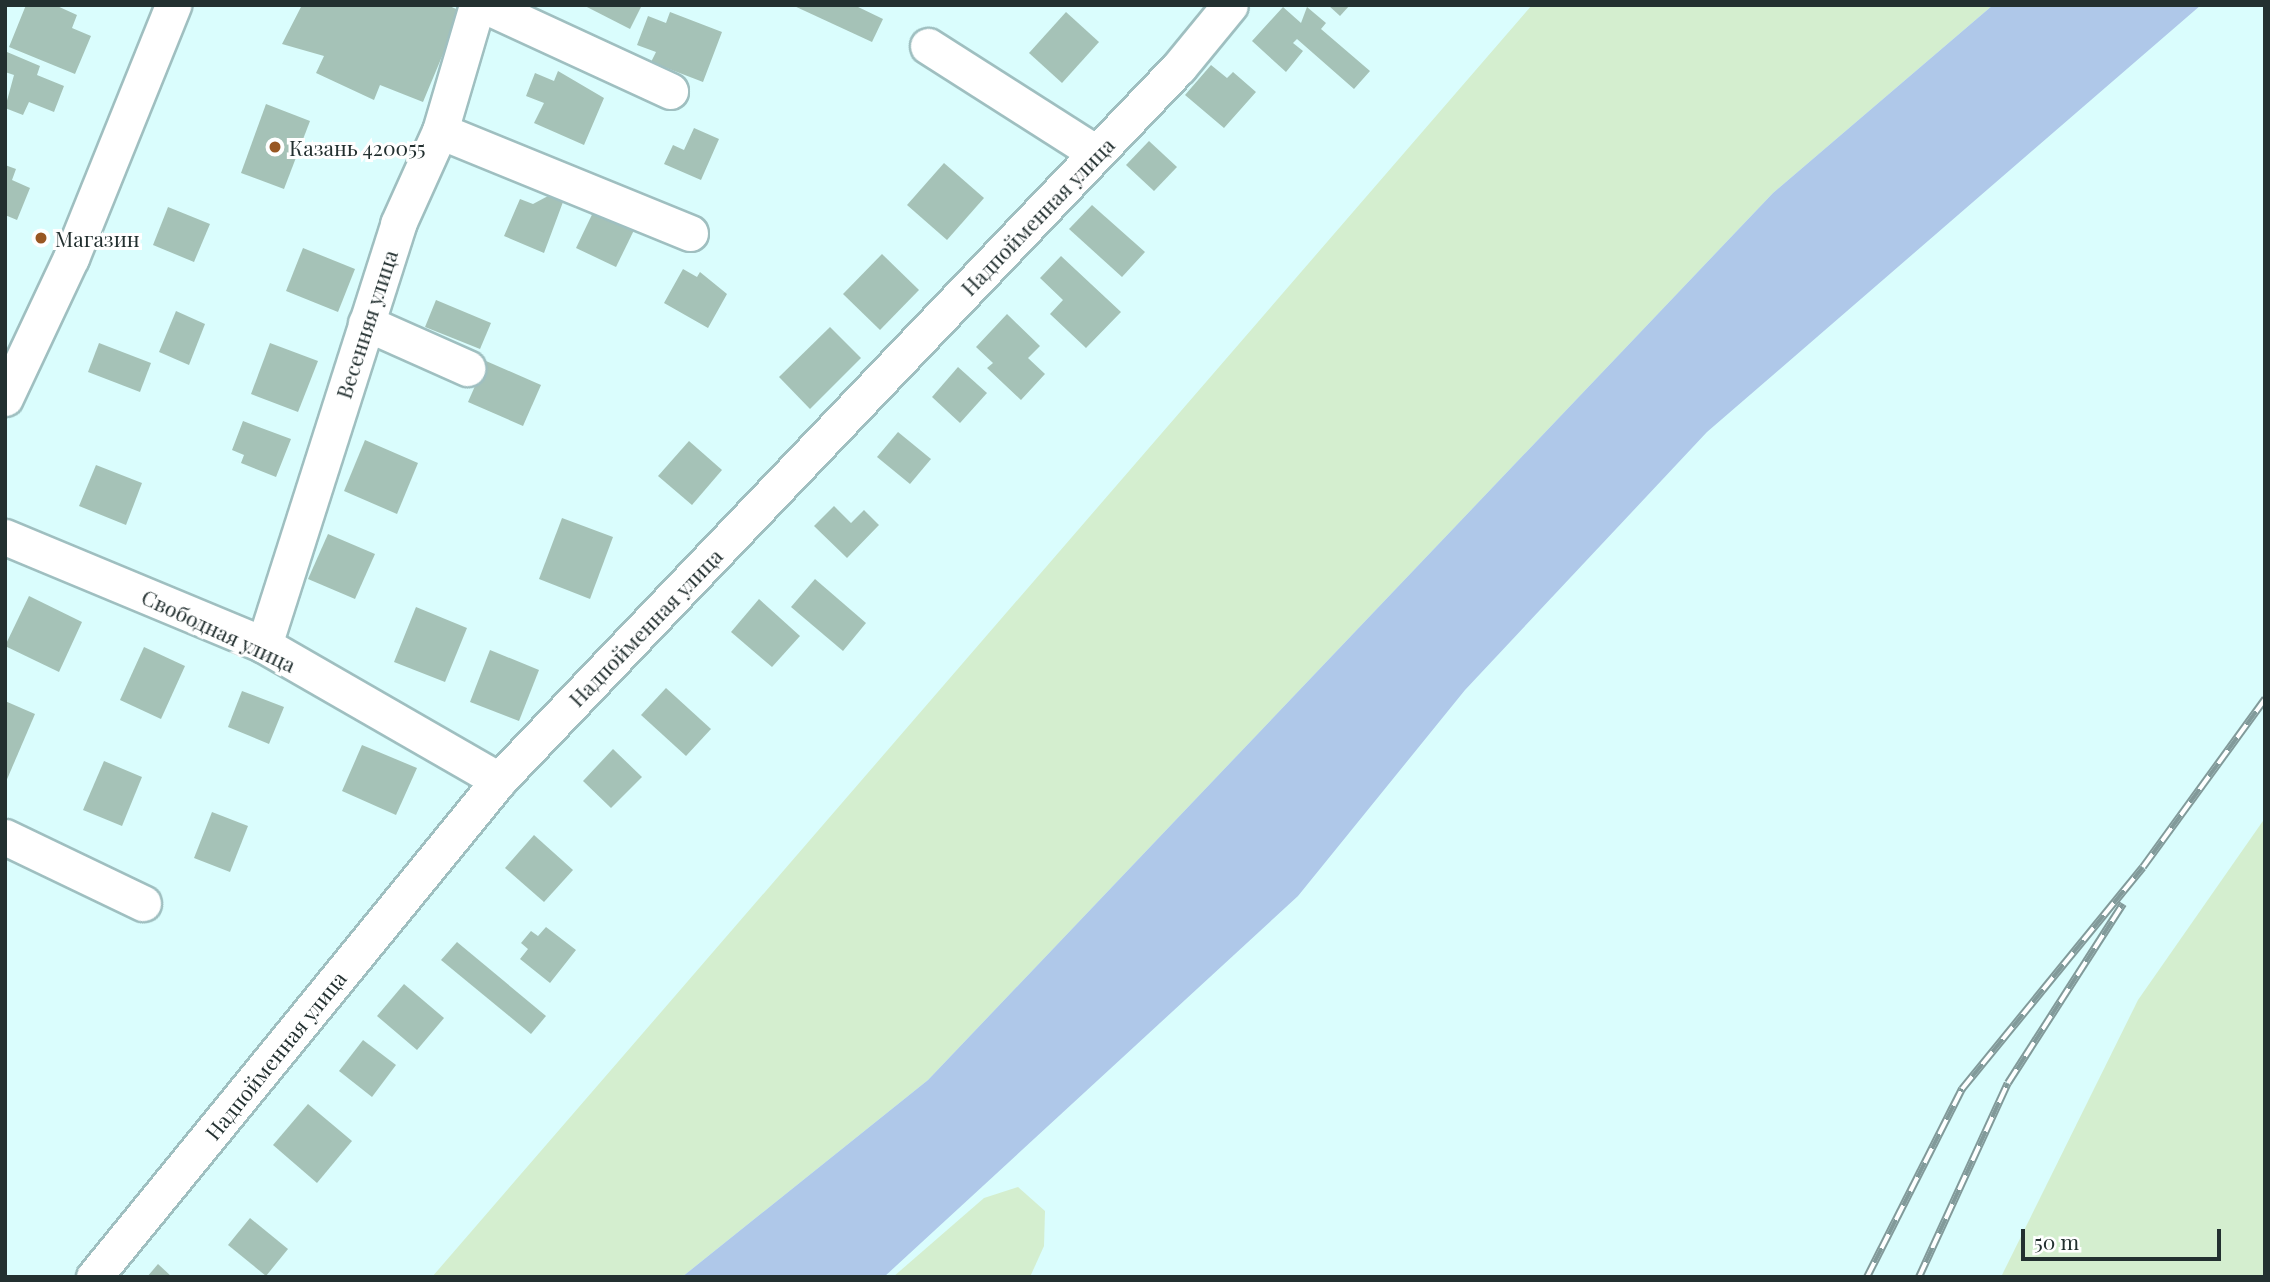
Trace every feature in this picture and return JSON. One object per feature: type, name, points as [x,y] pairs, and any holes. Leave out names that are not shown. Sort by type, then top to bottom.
[{"type":"street","points":[[5,398],[71,258],[173,5]]},
{"type":"street","name":"Весенняя улица","points":[[264,645],[398,224],[440,131],[477,5]]},
{"type":"street","points":[[484,5],[670,91]]},
{"type":"street","name":"Надпойменная улица","points":[[94,1277],[499,780],[1096,153],[1230,5]]},
{"type":"street","points":[[928,46],[1096,153]]},
{"type":"street","points":[[440,131],[690,233]]},
{"type":"street","points":[[366,323],[467,368]]},
{"type":"street","name":"Свободная улица","points":[[5,537],[264,645],[499,780]]},
{"type":"street","points":[[5,837],[143,903]]},
{"type":"green space","points":[[1532,5],[1993,5],[1773,193],[928,1080],[682,1277],[432,1277]]},
{"type":"green space","points":[[2265,818],[2265,1277],[2001,1277],[2138,1000]]},
{"type":"green space","points":[[1018,1187],[1045,1211],[1044,1246],[1030,1277],[893,1277],[984,1198]]},
{"type":"water","points":[[1993,5],[2201,5],[1707,432],[1465,690],[1298,896],[884,1277],[682,1277],[928,1080],[1773,193]]},
{"type":"building","points":[[26,5],[55,5],[77,15],[72,28],[91,36],[75,74],[9,47]]},
{"type":"building","points":[[302,5],[447,5],[461,11],[423,102],[380,85],[374,100],[316,73],[324,56],[282,44]]},
{"type":"building","points":[[583,5],[642,5],[630,29]]},
{"type":"building","points":[[792,5],[854,5],[883,19],[872,42]]},
{"type":"building","points":[[1328,5],[1350,5],[1340,16]]},
{"type":"building","points":[[1283,7],[1301,23],[1307,7],[1326,23],[1321,29],[1370,71],[1354,89],[1297,39],[1293,43],[1303,51],[1286,72],[1252,41]]},
{"type":"building","points":[[670,12],[722,32],[703,82],[651,62],[656,52],[637,45],[648,16],[666,23]]},
{"type":"building","points":[[1066,12],[1099,42],[1062,83],[1029,53]]},
{"type":"building","points":[[7,52],[40,66],[37,75],[64,86],[54,112],[29,102],[23,115],[5,108],[14,75],[5,72]]},
{"type":"building","points":[[1211,65],[1227,78],[1233,72],[1256,92],[1224,128],[1185,95]]},
{"type":"building","points":[[558,71],[604,98],[584,145],[534,123],[544,103],[526,96],[535,73],[554,81]]},
{"type":"building","name":"Казань 420055","points":[[266,104],[310,121],[284,189],[241,173]]},
{"type":"building","points":[[694,128],[719,139],[701,180],[664,164],[673,145],[684,150]]},
{"type":"building","points":[[1149,141],[1177,167],[1154,191],[1126,165]]},
{"type":"building","points":[[944,163],[984,198],[947,240],[907,205]]},
{"type":"building","points":[[5,165],[16,169],[12,180],[30,188],[17,220],[5,215]]},
{"type":"building","points":[[548,196],[563,202],[544,253],[504,236],[520,199],[533,204]]},
{"type":"building","points":[[598,202],[638,222],[616,267],[576,248]]},
{"type":"building","points":[[1092,205],[1145,252],[1122,277],[1069,229]]},
{"type":"building","points":[[168,207],[210,224],[194,262],[153,245]]},
{"type":"building","points":[[303,248],[355,269],[338,312],[286,291]]},
{"type":"building","points":[[882,254],[919,290],[880,330],[843,294]]},
{"type":"building","points":[[1061,256],[1121,312],[1086,348],[1050,314],[1063,300],[1040,278]]},
{"type":"building","points":[[683,269],[697,277],[700,272],[727,294],[708,328],[664,303]]},
{"type":"building","points":[[436,300],[491,323],[480,349],[425,327]]},
{"type":"building","points":[[176,311],[205,324],[189,365],[159,352]]},
{"type":"building","points":[[1007,314],[1040,346],[1028,358],[1045,374],[1021,400],[987,368],[993,363],[976,347]]},
{"type":"building","points":[[830,327],[861,358],[810,409],[779,377]]},
{"type":"building","points":[[99,343],[151,363],[140,392],[88,372]]},
{"type":"building","points":[[270,343],[318,361],[298,412],[251,394]]},
{"type":"building","points":[[486,361],[541,385],[523,426],[468,402]]},
{"type":"building","points":[[958,367],[987,393],[960,423],[932,397]]},
{"type":"building","points":[[243,421],[291,439],[276,477],[241,463],[244,455],[232,450]]},
{"type":"building","points":[[898,432],[931,459],[910,484],[877,457]]},
{"type":"building","points":[[365,440],[418,463],[397,514],[344,491]]},
{"type":"building","points":[[689,441],[722,470],[692,505],[658,476]]},
{"type":"building","points":[[96,465],[142,483],[126,525],[79,506]]},
{"type":"building","points":[[834,506],[851,523],[864,510],[879,525],[847,558],[814,526]]},
{"type":"building","points":[[562,518],[613,537],[590,599],[539,579]]},
{"type":"building","points":[[328,534],[375,554],[355,599],[308,579]]},
{"type":"building","points":[[815,579],[866,623],[843,651],[791,607]]},
{"type":"building","points":[[29,596],[82,622],[59,672],[5,646]]},
{"type":"building","points":[[759,599],[800,636],[772,667],[731,632]]},
{"type":"building","points":[[416,607],[467,628],[445,682],[394,662]]},
{"type":"building","points":[[144,647],[185,666],[161,719],[120,700]]},
{"type":"building","points":[[490,650],[539,670],[519,721],[470,702]]},
{"type":"building","points":[[666,688],[711,729],[686,756],[641,715]]},
{"type":"building","points":[[242,691],[284,707],[269,744],[228,727]]},
{"type":"building","points":[[5,701],[35,714],[5,784]]},
{"type":"building","points":[[362,745],[417,768],[396,815],[342,791]]},
{"type":"building","points":[[613,749],[642,777],[611,808],[583,781]]},
{"type":"building","points":[[104,761],[142,777],[122,826],[83,810]]},
{"type":"building","points":[[212,812],[248,826],[230,872],[194,858]]},
{"type":"building","points":[[534,835],[573,870],[544,902],[505,868]]},
{"type":"building","points":[[546,927],[576,950],[550,983],[520,959],[528,949],[521,943],[531,931],[538,936]]},
{"type":"building","points":[[457,942],[546,1016],[531,1034],[441,960]]},
{"type":"building","points":[[404,984],[444,1018],[417,1050],[377,1016]]},
{"type":"building","points":[[363,1040],[396,1065],[372,1097],[339,1071]]},
{"type":"building","points":[[308,1104],[352,1141],[317,1183],[273,1145]]},
{"type":"building","points":[[250,1218],[288,1249],[266,1276],[228,1245]]},
{"type":"building","points":[[158,1264],[172,1277],[147,1277]]},
{"type":"railway","points":[[1867,1277],[1962,1089],[2143,867],[2265,699]]},
{"type":"railway","points":[[1919,1277],[2008,1083],[2123,904]]},
{"type":"place","name":"Казань 420055","points":[[275,147]]},
{"type":"place","name":"Магазин","points":[[41,238]]}]
